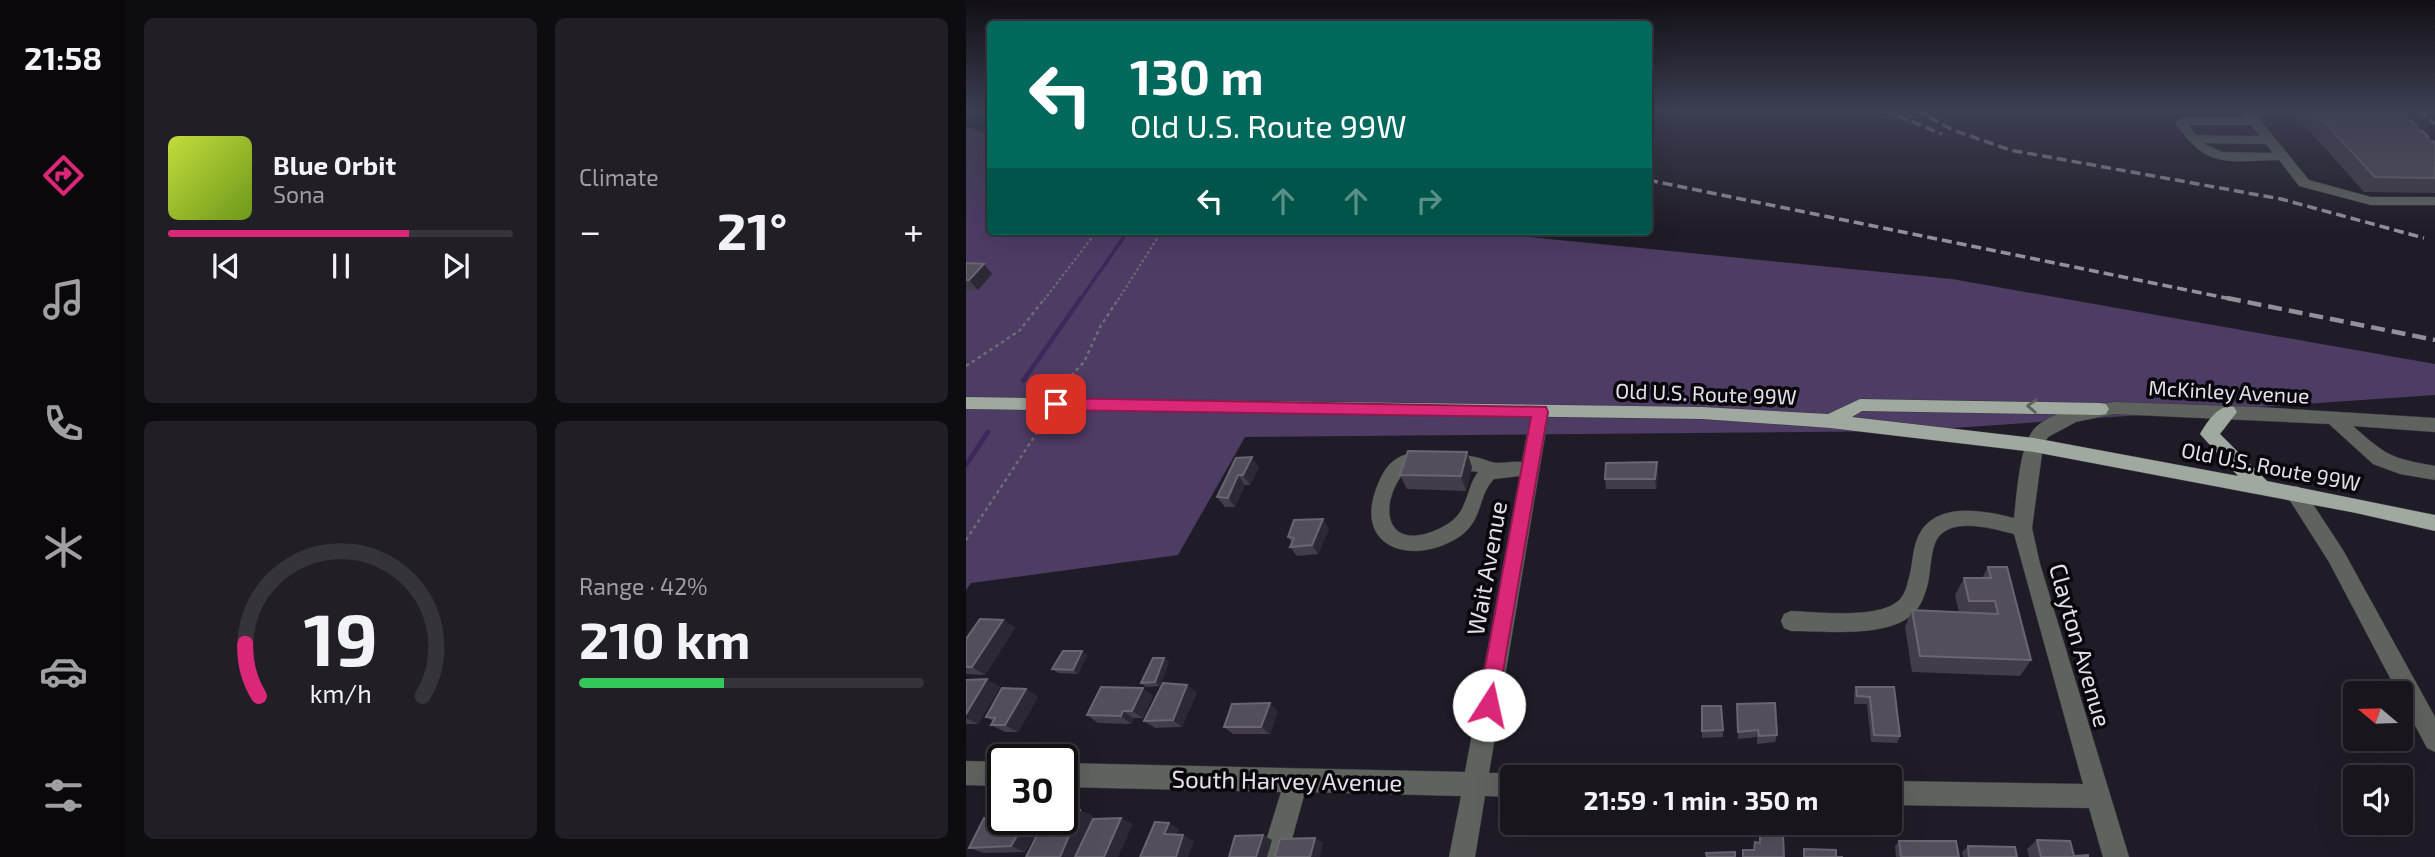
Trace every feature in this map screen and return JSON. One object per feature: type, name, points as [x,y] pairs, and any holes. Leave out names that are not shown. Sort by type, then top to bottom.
[{"type":"main road","name":"Old U.S. Route 99W","points":[[966,403],[1702,413],[1830,421],[2034,445],[2261,487],[2435,523]]},
{"type":"main road","points":[[1830,421],[1860,405],[2100,409]]},
{"type":"main road","points":[[2228,412],[2209,435],[2261,487]]},
{"type":"street","points":[[2203,150],[2222,156],[2283,156]]},
{"type":"street","points":[[2278,150],[2304,183],[2371,201],[2435,201]]},
{"type":"street","name":"McKinley Avenue","points":[[2034,445],[2042,432],[2056,424],[2079,413],[2100,409],[2228,412],[2435,425]]},
{"type":"street","name":"Wait Avenue","points":[[1462,857],[1540,412]]},
{"type":"street","points":[[2334,419],[2379,459],[2400,467],[2435,473]]},
{"type":"street","name":"Clayton Avenue","points":[[2034,445],[2022,527],[2029,564],[2116,857]]},
{"type":"street","points":[[1495,470],[1479,484],[1473,507],[1459,528],[1433,540],[1417,543],[1400,543],[1388,536],[1382,523],[1382,505],[1395,469],[1404,462],[1416,460],[1476,463],[1495,470],[1530,468]]},
{"type":"street","points":[[2296,494],[2336,556],[2435,740]]},
{"type":"street","points":[[1791,621],[1873,620],[1900,611],[1912,601],[1928,536],[1935,527],[1948,522],[1990,520],[2022,527]]},
{"type":"street","points":[[966,773],[987,774]]},
{"type":"street","name":"South Harvey Avenue","points":[[1078,775],[1500,785]]},
{"type":"street","points":[[1274,857],[1297,780]]},
{"type":"street","points":[[1902,793],[2097,796]]},
{"type":"path","points":[[966,366],[1019,331],[1094,235]]},
{"type":"path","points":[[966,540],[1056,404],[1058,387],[1084,362],[1100,327],[1159,235]]},
{"type":"shaded area","points":[[966,150],[987,150],[987,235],[1509,235],[1952,279],[2435,364],[2435,395],[1909,431],[1245,437],[1178,555],[971,583],[966,590]]},
{"type":"building","points":[[2350,150],[2435,150],[2435,178],[2375,177]]},
{"type":"building","points":[[966,263],[984,264],[966,280]]},
{"type":"building","points":[[1408,451],[1467,452],[1461,476],[1400,475]]},
{"type":"building","points":[[1252,457],[1243,475],[1238,475],[1228,498],[1217,497],[1236,458]]},
{"type":"building","points":[[1657,462],[1655,479],[1605,479],[1606,463]]},
{"type":"building","points":[[1323,519],[1312,545],[1290,547],[1294,538],[1288,537],[1294,520]]},
{"type":"building","points":[[1988,567],[2007,567],[2031,660],[1920,656],[1912,610],[1998,614],[1995,601],[1969,601],[1964,578],[1991,578]]},
{"type":"building","points":[[980,619],[1003,620],[972,667],[966,667],[966,639]]},
{"type":"building","points":[[1063,651],[1082,651],[1073,670],[1052,669]]},
{"type":"building","points":[[1153,658],[1164,658],[1155,682],[1141,683]]},
{"type":"building","points":[[987,679],[966,714],[966,680]]},
{"type":"building","points":[[1163,683],[1187,685],[1173,720],[1144,721]]},
{"type":"building","points":[[1101,687],[1143,688],[1132,711],[1123,711],[1121,716],[1087,715]]},
{"type":"building","points":[[1856,687],[1894,687],[1900,736],[1874,735],[1870,697],[1857,696]]},
{"type":"building","points":[[1002,688],[1026,689],[1005,725],[991,725],[995,718],[986,717]]},
{"type":"building","points":[[1270,703],[1261,727],[1224,727],[1232,704]]},
{"type":"building","points":[[1775,703],[1777,735],[1759,736],[1758,730],[1738,732],[1737,704]]},
{"type":"building","points":[[1702,706],[1721,706],[1723,730],[1702,731]]},
{"type":"building","points":[[984,818],[987,818],[987,835],[1018,835],[1011,846],[969,848]]},
{"type":"building","points":[[1121,818],[1104,857],[1075,857],[1093,819]]},
{"type":"building","points":[[1155,822],[1169,823],[1164,834],[1183,835],[1176,857],[1140,857]]},
{"type":"building","points":[[1037,835],[1069,835],[1060,857],[1026,857]]},
{"type":"building","points":[[1263,835],[1256,857],[1229,857],[1235,836]]},
{"type":"building","points":[[1783,835],[1784,857],[1743,857],[1743,850],[1754,850],[1755,842],[1760,843],[1760,836]]},
{"type":"building","points":[[1315,838],[1310,857],[1275,857],[1280,839]]},
{"type":"building","points":[[2037,840],[2070,841],[2074,856],[2088,857],[2041,857]]},
{"type":"building","points":[[1899,841],[1956,841],[1959,857],[1901,857]]},
{"type":"building","points":[[1968,846],[2015,847],[2017,857],[1969,857]]},
{"type":"building","points":[[1804,849],[1836,850],[1836,857],[1804,857]]},
{"type":"building","points":[[1735,852],[1735,857],[1707,857],[1706,853]]},
{"type":"waterway","points":[[1080,300],[1125,235]]},
{"type":"waterway","points":[[1023,381],[1081,298]]},
{"type":"waterway","points":[[966,465],[988,432]]},
{"type":"railway","points":[[2010,150],[2281,199],[2424,238]]},
{"type":"railway","points":[[1652,181],[2236,300]]},
{"type":"railway","points":[[2227,298],[2435,340]]},
{"type":"route","points":[[1056,404],[1540,412],[1489,705]]}]
